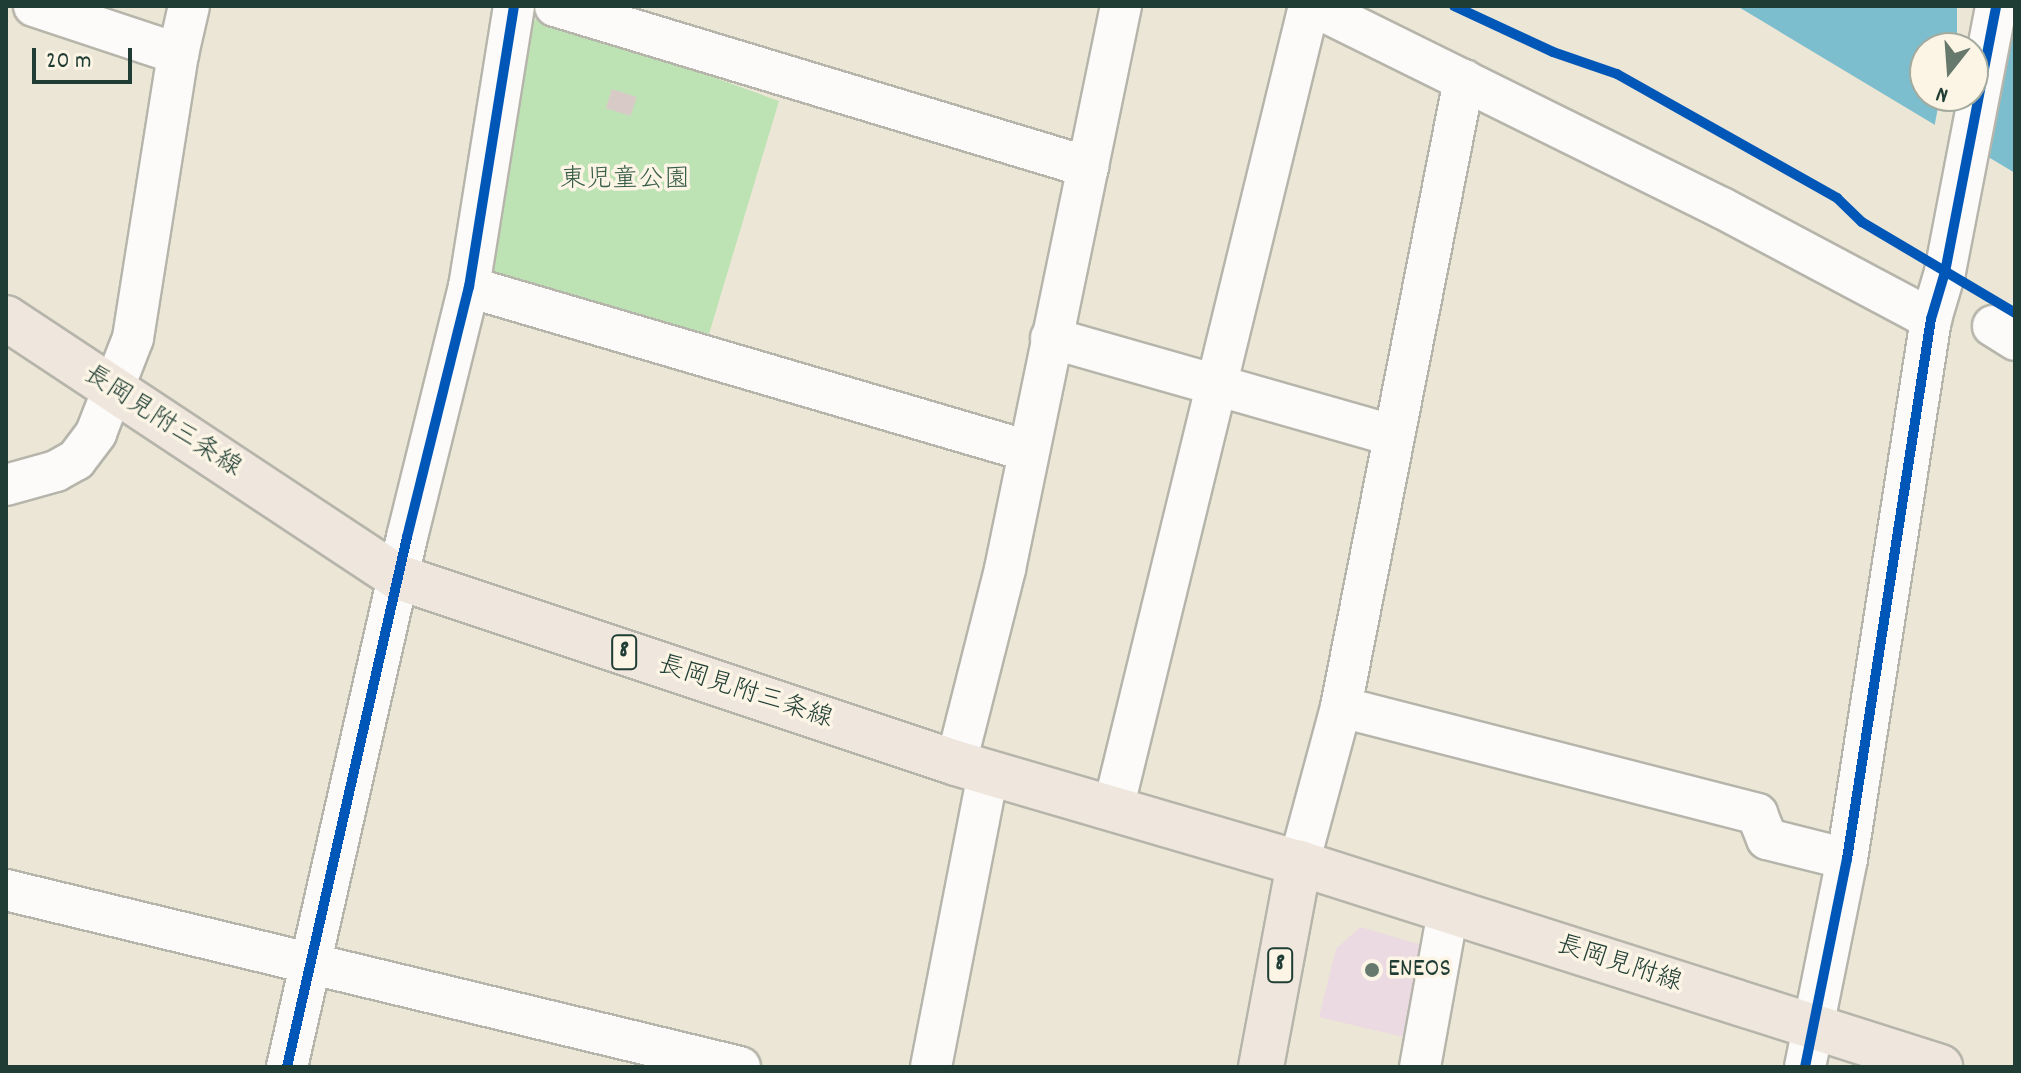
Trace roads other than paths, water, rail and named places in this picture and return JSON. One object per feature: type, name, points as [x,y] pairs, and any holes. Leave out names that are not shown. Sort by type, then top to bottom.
[{"type":"main road","name":"長岡見附三条線","points":[[6,318],[398,577],[972,768],[1299,863]]},
{"type":"main road","name":"長岡見附線","points":[[1299,863],[1448,912],[1809,1047],[1940,1067]]},
{"type":"main road","name":"8","points":[[1261,1067],[1299,863]]},
{"type":"street","points":[[34,6],[178,54]]},
{"type":"street","points":[[6,485],[56,471],[76,460],[96,433],[133,338],[178,54],[189,6]]},
{"type":"street","points":[[287,1067],[398,577],[469,287],[514,6]]},
{"type":"street","points":[[555,6],[1088,167]]},
{"type":"street","points":[[931,1067],[972,768],[1005,569],[1121,6]]},
{"type":"street","points":[[1113,809],[1311,6],[1722,208],[1931,319]]},
{"type":"street","points":[[1809,1047],[1847,859],[1931,319],[1947,264],[1996,6]]},
{"type":"street","points":[[1299,863],[1341,707],[1464,80]]},
{"type":"street","points":[[469,287],[1028,451]]},
{"type":"street","points":[[1051,338],[1392,435]]},
{"type":"street","points":[[1341,707],[1757,814],[1767,839],[1847,859]]},
{"type":"street","points":[[6,890],[740,1067]]},
{"type":"street","points":[[1420,1067],[1448,912]]},
{"type":"water","points":[[1737,6],[2015,6],[2015,173],[1913,112],[1989,112],[1989,32],[1909,32],[1909,109]]},
{"type":"place","name":"ENEOS","points":[[1372,970]]},
{"type":"park label","name":"東児童公園","points":[[625,181]]}]
